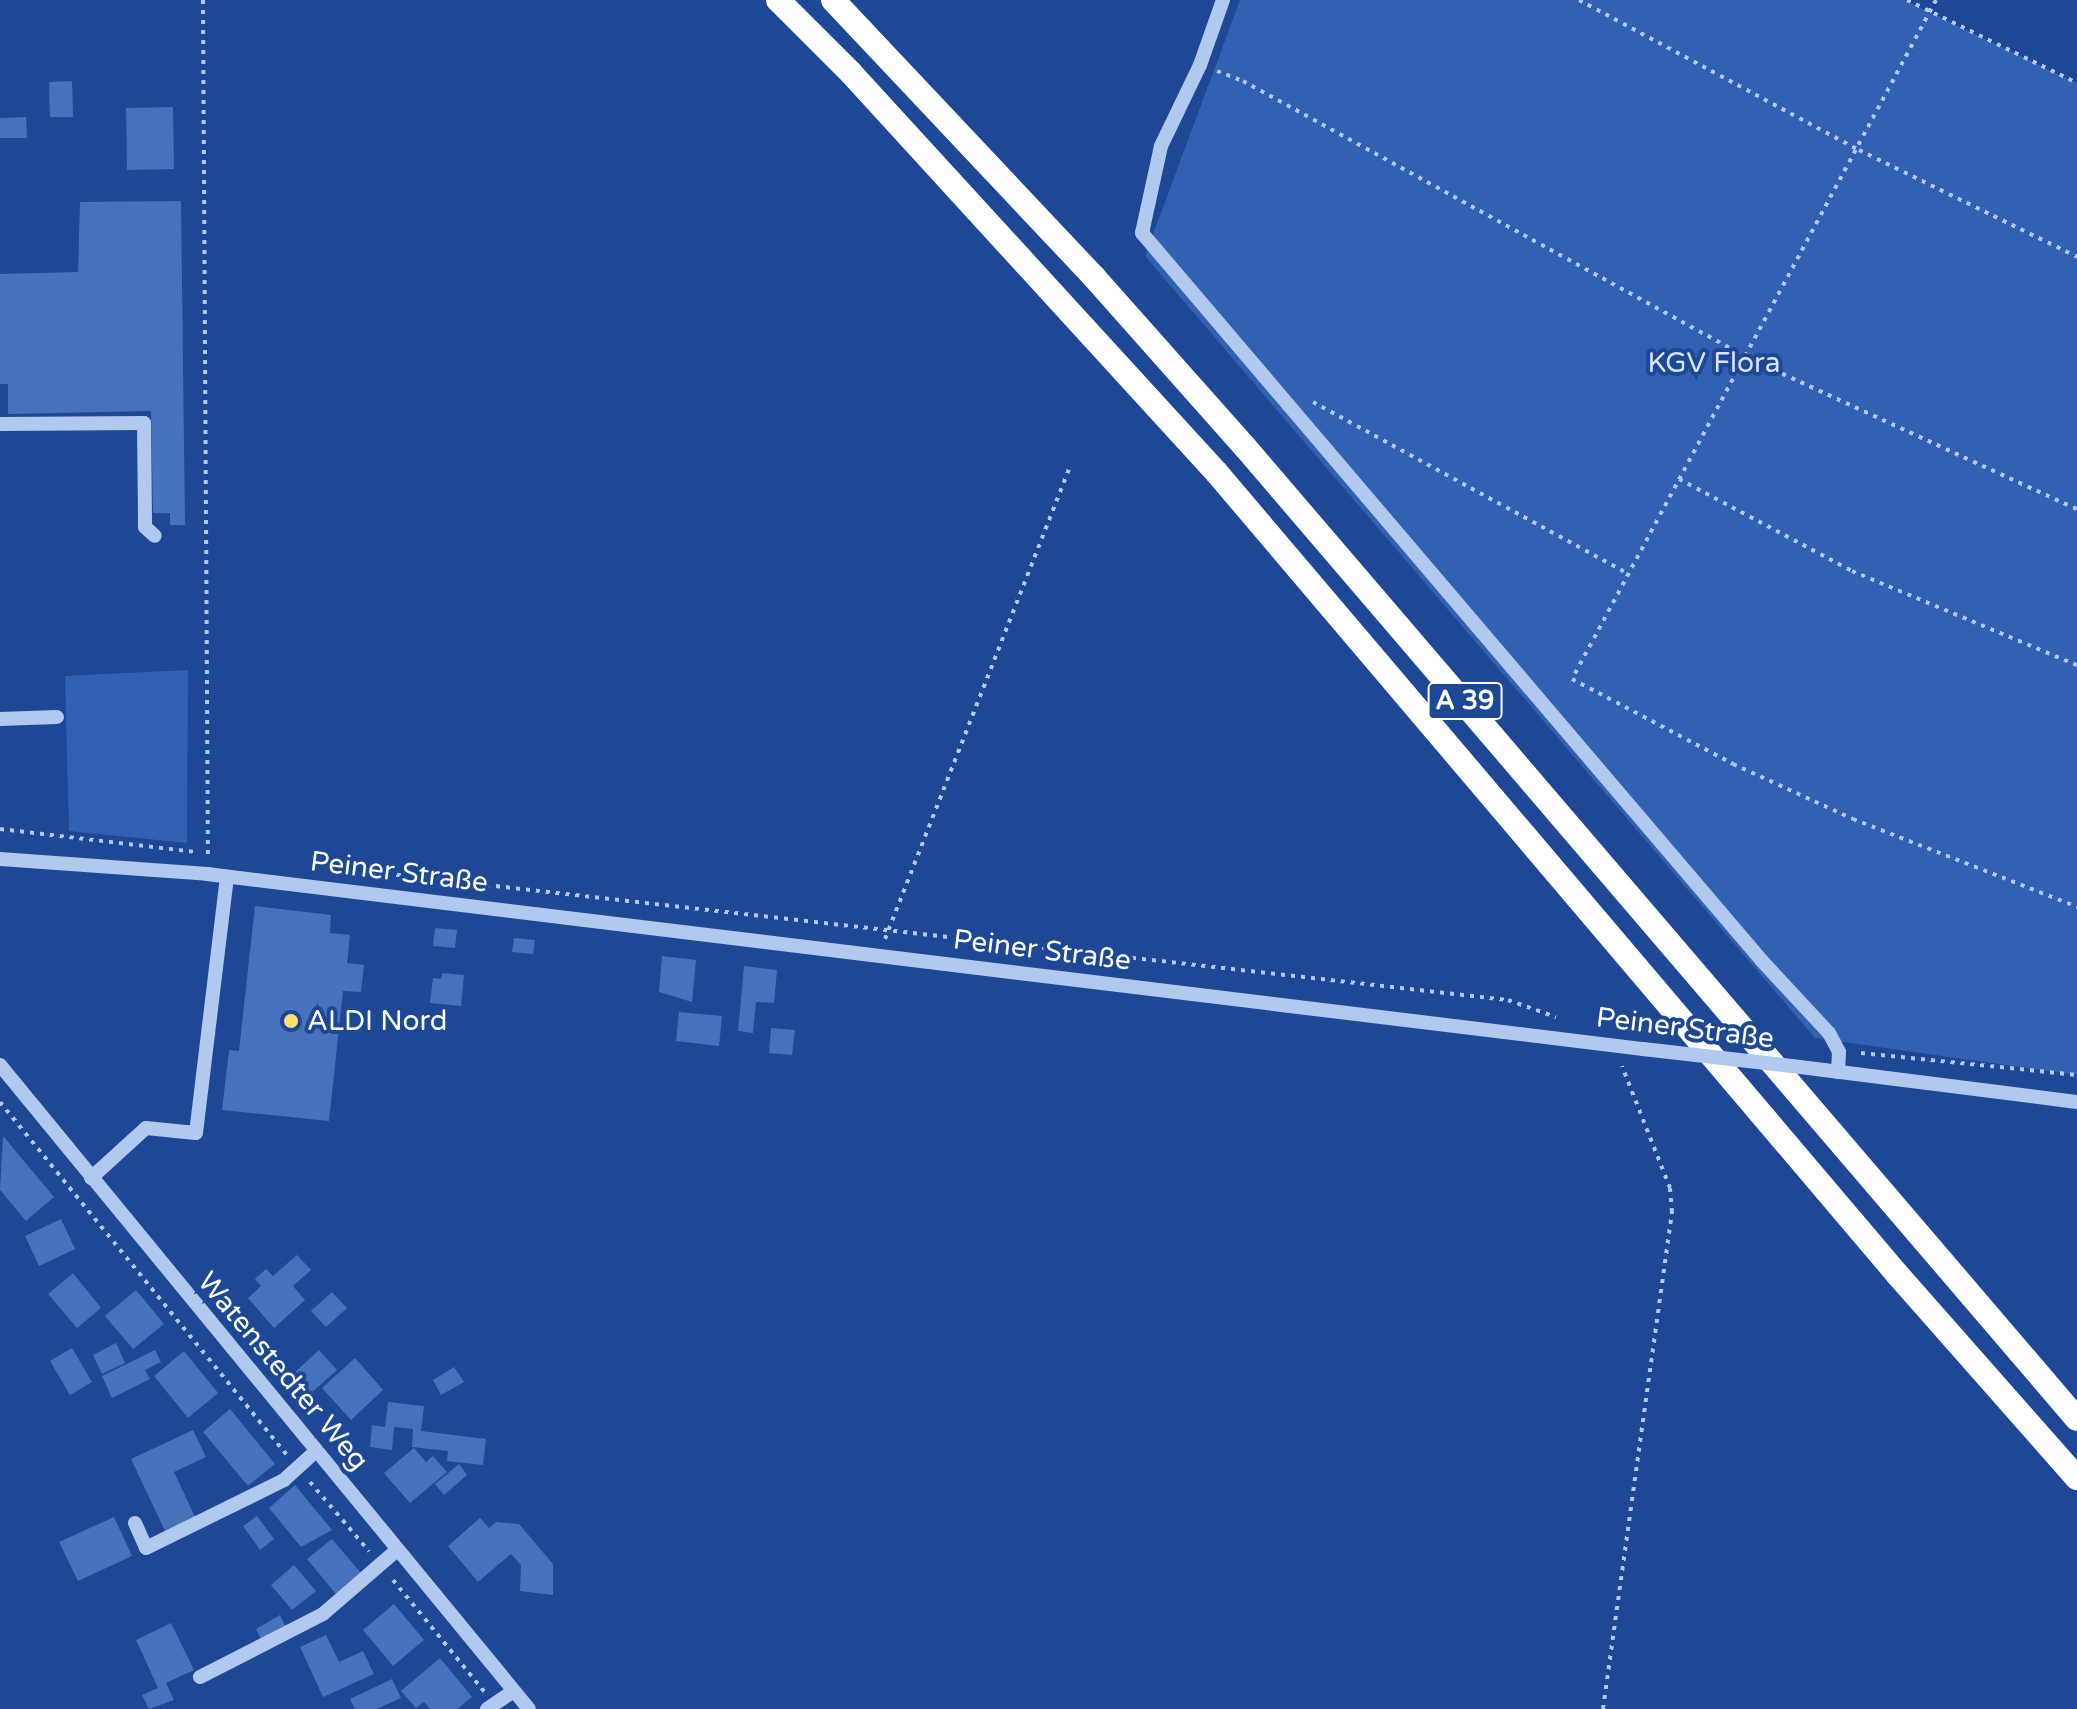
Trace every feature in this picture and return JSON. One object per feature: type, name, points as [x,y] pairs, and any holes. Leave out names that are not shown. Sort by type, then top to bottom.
[{"type":"highway","name":"A 39","points":[[778,0],[873,96],[1217,473],[1887,1262],[2077,1478]]},
{"type":"highway","name":"A 39","points":[[833,0],[1094,277],[1255,459],[2077,1419]]},
{"type":"street","points":[[1223,0],[1200,65],[1161,146],[1142,233],[1829,1033],[1839,1052],[1838,1072]]},
{"type":"street","points":[[0,424],[144,423],[145,527],[155,536]]},
{"type":"street","points":[[0,719],[57,717]]},
{"type":"street","name":"Peiner Straße","points":[[0,859],[207,874],[2077,1102]]},
{"type":"street","points":[[91,1178],[146,1128],[196,1133],[227,877]]},
{"type":"street","name":"Watenstedter Weg","points":[[0,1065],[529,1709]]},
{"type":"street","points":[[135,1523],[146,1548],[299,1469],[316,1451]]},
{"type":"street","points":[[200,1677],[323,1614],[397,1550]]},
{"type":"street","points":[[491,1707],[514,1691]]},
{"type":"path","points":[[203,0],[207,874]]},
{"type":"path","points":[[1579,0],[1859,150],[2077,257]]},
{"type":"path","points":[[1907,0],[2077,83]]},
{"type":"path","points":[[1936,0],[1859,150],[1572,679],[1733,764],[1853,819],[2077,907]]},
{"type":"path","points":[[1200,65],[1243,81],[1746,357],[2077,509]]},
{"type":"path","points":[[1291,407],[1316,402],[1628,574]]},
{"type":"path","points":[[878,956],[1069,469]]},
{"type":"path","points":[[1679,479],[1852,571],[2077,665]]},
{"type":"path","points":[[0,829],[224,855]]},
{"type":"path","points":[[319,866],[1508,1000],[1568,1019]]},
{"type":"path","points":[[1603,1709],[1672,1212],[1670,1188],[1656,1164],[1616,1046]]},
{"type":"path","points":[[1839,1052],[2077,1075]]},
{"type":"path","points":[[0,1102],[380,1564],[491,1707]]},
{"type":"green space","name":"KGV Flora","points":[[1240,0],[1904,0],[2077,83],[2077,1075],[1815,1038],[1145,256]]},
{"type":"green space","points":[[188,670],[187,843],[69,831],[65,676]]},
{"type":"building","points":[[72,81],[73,117],[50,117],[49,82]]},
{"type":"building","points":[[173,107],[174,169],[127,170],[126,108]]},
{"type":"building","points":[[26,117],[27,138],[0,138],[0,118]]},
{"type":"building","points":[[181,201],[185,525],[170,525],[170,513],[153,513],[151,411],[8,414],[8,384],[0,384],[0,274],[78,272],[80,202]]},
{"type":"building","name":"ALDI Nord","points":[[255,906],[331,915],[330,933],[350,935],[347,963],[364,965],[361,992],[343,991],[329,1121],[222,1110],[229,1050],[239,1051]]},
{"type":"building","points":[[435,928],[457,930],[455,948],[433,946]]},
{"type":"building","points":[[514,938],[535,940],[533,954],[512,952]]},
{"type":"building","points":[[662,956],[696,960],[692,1002],[659,992]]},
{"type":"building","points":[[744,966],[777,970],[774,1003],[756,1002],[753,1033],[738,1031]]},
{"type":"building","points":[[442,973],[464,975],[461,1006],[430,1003],[433,978],[441,979]]},
{"type":"building","points":[[679,1012],[722,1016],[719,1046],[676,1041]]},
{"type":"building","points":[[771,1028],[795,1030],[792,1055],[769,1053]]},
{"type":"building","points":[[3,1136],[54,1197],[26,1221],[0,1190]]},
{"type":"building","points":[[61,1219],[75,1249],[39,1266],[25,1236]]},
{"type":"building","points":[[297,1255],[311,1270],[293,1286],[305,1300],[274,1328],[248,1298],[261,1286],[255,1279],[266,1269],[273,1276]]},
{"type":"building","points":[[73,1273],[101,1308],[77,1328],[48,1294]]},
{"type":"building","points":[[136,1290],[164,1324],[133,1349],[105,1316]]},
{"type":"building","points":[[332,1292],[347,1308],[326,1327],[311,1311]]},
{"type":"building","points":[[116,1343],[125,1363],[102,1374],[93,1355]]},
{"type":"building","points":[[72,1348],[92,1382],[70,1395],[50,1361]]},
{"type":"building","points":[[155,1350],[161,1362],[145,1370],[150,1379],[112,1398],[102,1376]]},
{"type":"building","points":[[319,1350],[337,1370],[311,1393],[294,1373]]},
{"type":"building","points":[[184,1351],[218,1393],[188,1418],[154,1376]]},
{"type":"building","points":[[355,1358],[383,1390],[351,1420],[322,1388]]},
{"type":"building","points":[[454,1367],[464,1382],[441,1395],[433,1380]]},
{"type":"building","points":[[388,1402],[424,1406],[421,1431],[486,1439],[483,1465],[447,1461],[448,1451],[412,1447],[413,1429],[394,1427],[392,1450],[370,1447],[372,1425],[385,1427]]},
{"type":"building","points":[[230,1409],[275,1464],[248,1486],[203,1432]]},
{"type":"building","points":[[193,1430],[206,1457],[174,1472],[197,1521],[167,1535],[131,1459]]},
{"type":"building","points":[[414,1448],[426,1462],[433,1456],[447,1472],[410,1503],[384,1473]]},
{"type":"building","points":[[459,1464],[467,1475],[444,1495],[435,1484]]},
{"type":"building","points":[[295,1485],[332,1530],[301,1547],[269,1508]]},
{"type":"building","points":[[257,1516],[274,1539],[260,1550],[243,1526]]},
{"type":"building","points":[[114,1517],[132,1556],[78,1581],[59,1542]]},
{"type":"building","points":[[480,1518],[489,1528],[496,1522],[519,1524],[553,1564],[553,1595],[520,1591],[521,1565],[511,1554],[478,1582],[448,1546]]},
{"type":"building","points":[[332,1539],[361,1573],[336,1594],[307,1559]]},
{"type":"building","points":[[294,1565],[316,1591],[292,1610],[271,1585]]},
{"type":"building","points":[[394,1604],[424,1640],[393,1666],[363,1630]]},
{"type":"building","points":[[280,1615],[286,1628],[262,1641],[256,1629]]},
{"type":"building","points":[[171,1623],[194,1670],[166,1683],[174,1700],[149,1709],[142,1695],[158,1688],[136,1640]]},
{"type":"building","points":[[326,1635],[339,1662],[363,1651],[374,1674],[323,1697],[300,1647]]},
{"type":"building","points":[[440,1658],[472,1697],[457,1709],[430,1709],[424,1702],[416,1708],[401,1691]]},
{"type":"building","points":[[392,1679],[401,1698],[377,1709],[355,1709],[350,1699]]},
{"type":"place","name":"ALDI Nord","points":[[291,1021]]}]
